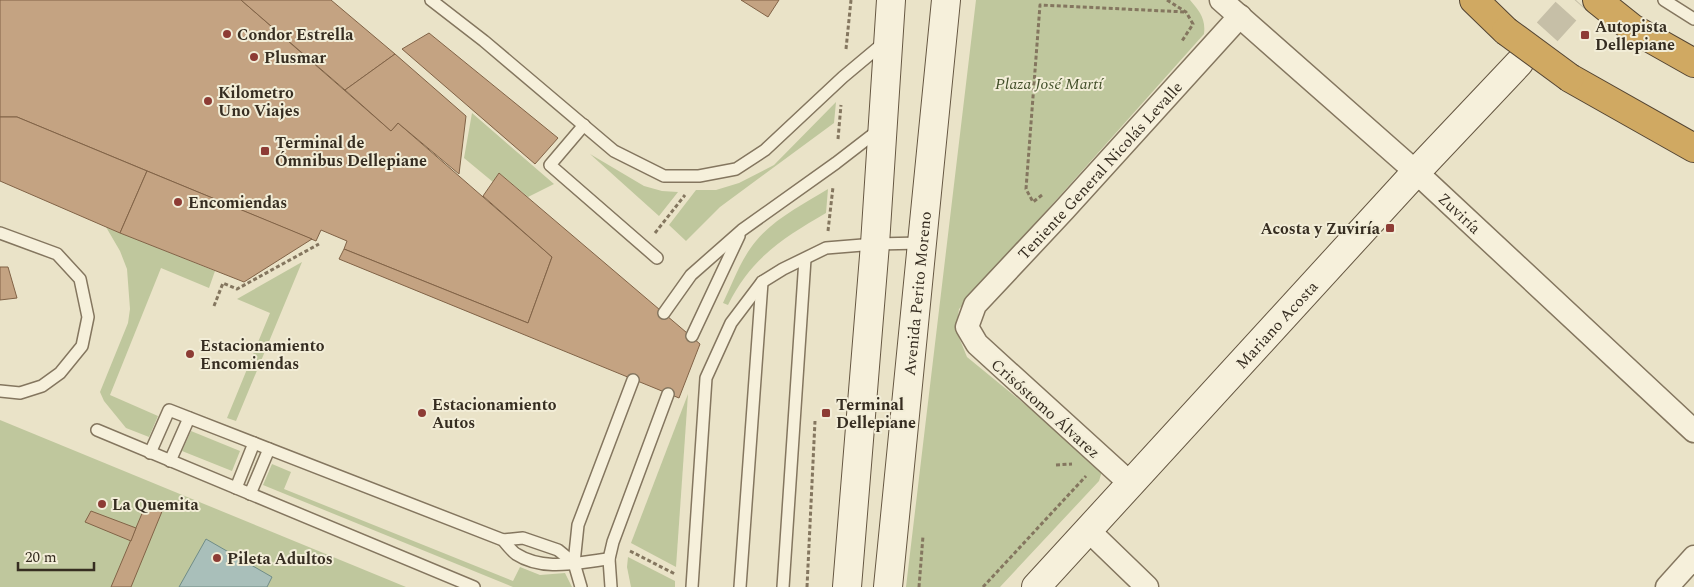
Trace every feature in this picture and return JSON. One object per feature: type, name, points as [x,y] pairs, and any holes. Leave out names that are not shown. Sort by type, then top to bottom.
[{"type":"highway","points":[[1474,0],[1506,31],[1570,78],[1694,148]]},
{"type":"highway","points":[[1597,0],[1632,28],[1694,63]]},
{"type":"main road","points":[[847,587],[875,244],[892,0]]},
{"type":"main road","name":"Avenida Perito Moreno","points":[[888,587],[946,0]]},
{"type":"main road","name":"Mariano Acosta","points":[[1036,587],[1416,172],[1519,63]]},
{"type":"street","name":"Zuviría","points":[[1221,0],[1416,172],[1694,431]]},
{"type":"street","name":"Teniente General Nicolás Levalle","points":[[966,327],[975,305],[1240,16]]},
{"type":"street","name":"Crisóstomo Álvarez","points":[[966,327],[976,344],[1131,484]]},
{"type":"street","points":[[1088,530],[1147,587]]},
{"type":"street","points":[[1667,587],[1694,557]]},
{"type":"lane","points":[[431,0],[484,41],[614,150],[664,176],[699,176],[736,169],[765,150],[843,77],[889,38]]},
{"type":"lane","points":[[1664,0],[1694,19]]},
{"type":"lane","points":[[584,124],[550,165],[657,258]]},
{"type":"lane","points":[[664,312],[691,275],[742,230],[836,163],[883,126]]},
{"type":"lane","points":[[692,336],[742,230]]},
{"type":"lane","points":[[0,233],[57,254],[80,279],[88,317],[82,346],[60,373],[42,386],[20,393],[0,391]]},
{"type":"lane","points":[[691,583],[706,378],[730,322],[762,282],[783,269],[826,248],[922,243]]},
{"type":"lane","points":[[783,587],[805,259]]},
{"type":"lane","points":[[740,587],[762,282]]},
{"type":"lane","points":[[581,587],[574,562],[578,525],[633,380]]},
{"type":"lane","points":[[611,587],[609,559],[612,542],[668,394]]},
{"type":"lane","points":[[150,453],[169,410],[503,540],[516,554],[538,563],[552,565],[609,559]]},
{"type":"lane","points":[[170,461],[189,418]]},
{"type":"lane","points":[[97,430],[474,587]]},
{"type":"lane","points":[[236,488],[254,443]]},
{"type":"lane","points":[[250,494],[269,449]]},
{"type":"lane","points":[[503,540],[523,538],[558,550],[574,562]]},
{"type":"path","points":[[1167,0],[1186,12],[1193,24],[1177,46]]},
{"type":"path","points":[[1064,210],[1044,194],[1033,202],[1026,189],[1040,6],[1186,12]]},
{"type":"path","points":[[644,247],[699,176]]},
{"type":"path","points":[[214,306],[223,283],[237,289],[319,244]]},
{"type":"path","points":[[807,587],[815,412]]},
{"type":"path","points":[[982,587],[1088,474],[1099,481],[1131,484]]},
{"type":"path","points":[[919,587],[923,536]]},
{"type":"path","points":[[612,542],[691,583]]},
{"type":"green space","name":"Plaza José Martí","points":[[976,0],[1190,0],[1203,19],[1204,34],[959,309],[956,330],[967,357],[1103,468],[1099,481],[1000,587],[906,587]]},
{"type":"green space","points":[[836,102],[834,123],[720,207],[686,241],[669,225],[696,190],[716,190],[739,183],[774,165]]},
{"type":"green space","points":[[472,113],[554,184],[528,197],[499,173],[493,182],[464,158]]},
{"type":"green space","points":[[590,154],[644,186],[662,191],[678,192],[659,216]]},
{"type":"green space","points":[[828,189],[826,213],[796,231],[769,251],[747,274],[728,305],[723,303],[746,255],[756,241],[772,225],[790,212]]},
{"type":"green space","points":[[106,227],[215,271],[209,288],[161,268],[110,395],[158,416],[149,437],[126,428],[104,401],[100,392],[128,323],[130,309],[127,269],[120,251]]},
{"type":"green space","points":[[302,262],[236,421],[227,418],[270,313],[237,299]]},
{"type":"green space","points":[[688,394],[676,567],[631,543]]},
{"type":"green space","name":"La Quemita","points":[[0,420],[406,587],[0,587]]},
{"type":"green space","points":[[191,431],[240,451],[232,471],[182,451]]},
{"type":"green space","points":[[272,464],[291,472],[284,489],[513,581],[520,567],[540,575],[565,573],[572,587],[513,587],[263,485]]},
{"type":"green space","points":[[628,557],[675,581],[675,587],[631,587],[627,567]]},
{"type":"water","name":"Pileta Adultos","points":[[206,539],[272,577],[267,587],[179,587]]},
{"type":"building","name":"Terminal de Ómnibus Dellepiane","points":[[0,0],[241,0],[391,131],[398,123],[552,257],[528,323],[344,249],[347,241],[321,230],[316,241],[17,117],[0,117]]},
{"type":"building","points":[[241,0],[331,0],[395,54],[345,90]]},
{"type":"building","points":[[741,0],[779,0],[768,17]]},
{"type":"building","points":[[429,33],[558,138],[535,164],[402,49]]},
{"type":"building","points":[[395,54],[466,116],[459,174],[398,123],[391,131],[345,90]]},
{"type":"building","points":[[0,117],[17,117],[147,171],[120,233],[0,181]]},
{"type":"building","name":"Encomiendas","points":[[147,171],[312,239],[244,282],[120,233]]},
{"type":"building","points":[[499,173],[700,344],[679,398],[339,259],[344,249],[528,323],[552,257],[483,196]]},
{"type":"building","points":[[0,267],[8,267],[17,298],[0,300]]},
{"type":"building","points":[[146,504],[163,509],[131,587],[111,587]]},
{"type":"building","points":[[91,511],[136,528],[131,541],[85,522]]},
{"type":"tunnel","points":[[1519,63],[1576,0]]},
{"type":"place","name":"Condor Estrella","points":[[227,34]]},
{"type":"place","name":"Autopista Dellepiane","points":[[1585,35]]},
{"type":"place","name":"Plusmar","points":[[254,57]]},
{"type":"place","name":"Kilometro Uno Viajes","points":[[208,101]]},
{"type":"place","name":"Terminal de Ómnibus Dellepiane","points":[[265,151]]},
{"type":"place","name":"Encomiendas","points":[[178,202]]},
{"type":"place","name":"Acosta y Zuviría","points":[[1390,228]]},
{"type":"place","name":"Estacionamiento Encomiendas","points":[[190,354]]},
{"type":"place","name":"Estacionamiento Autos","points":[[422,413]]},
{"type":"place","name":"Terminal Dellepiane","points":[[826,413]]},
{"type":"place","name":"La Quemita","points":[[102,504]]},
{"type":"place","name":"Pileta Adultos","points":[[217,558]]}]
